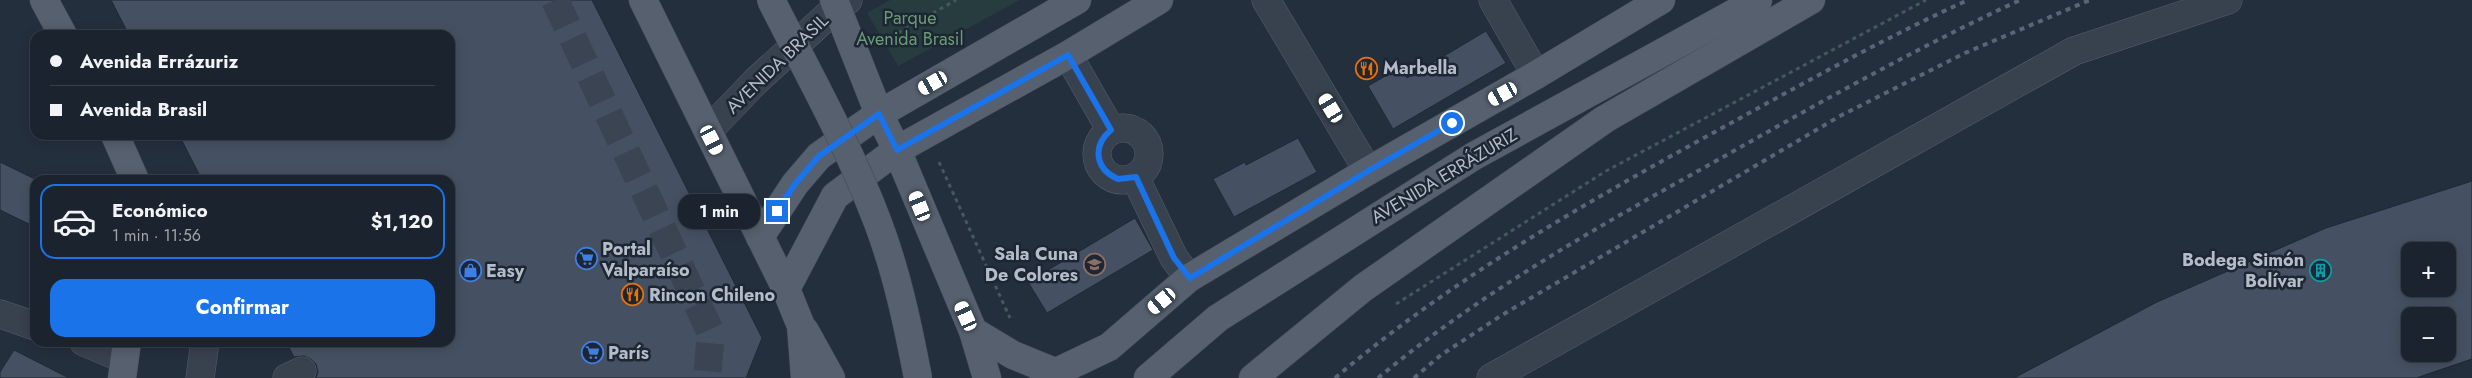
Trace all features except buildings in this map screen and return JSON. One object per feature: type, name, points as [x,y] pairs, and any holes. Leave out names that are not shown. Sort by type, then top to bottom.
[{"type":"main road","points":[[44,0],[59,30]]},
{"type":"main road","points":[[643,0],[786,288],[802,326],[831,378]]},
{"type":"main road","points":[[771,0],[849,157],[878,222],[902,303],[918,378]]},
{"type":"main road","points":[[760,237],[795,184],[819,156],[879,114],[1078,0]]},
{"type":"main road","points":[[786,288],[835,196],[897,150],[1068,55],[1159,0]]},
{"type":"main road","points":[[973,331],[1050,375],[1108,347],[1190,278],[1368,171],[1536,75],[1661,0]]},
{"type":"main road","name":"AVENIDA ERRÁZURIZ","points":[[1148,378],[1218,318],[1474,156],[1758,0]]},
{"type":"main road","points":[[1253,378],[1363,288],[1605,119],[1811,0]]},
{"type":"main road","points":[[840,2],[879,114],[897,150],[973,331],[987,378]]},
{"type":"main road","points":[[116,140],[133,175]]},
{"type":"main road","points":[[802,326],[805,378]]},
{"type":"street","points":[[1266,0],[1368,171]]},
{"type":"street","points":[[1493,0],[1536,75]]},
{"type":"street","points":[[1492,378],[2074,51],[2228,0]]},
{"type":"street","name":"AVENIDA BRASIL","points":[[708,131],[756,81],[840,2]]},
{"type":"street","points":[[1068,55],[1111,130]]},
{"type":"street","points":[[1127,128],[1135,130],[1147,142],[1149,157],[1142,172],[1136,177],[1118,179],[1103,170],[1097,152],[1099,144],[1111,130],[1127,128]]},
{"type":"street","points":[[1136,177],[1174,258],[1190,278]]},
{"type":"street","points":[[0,314],[30,324]]},
{"type":"street","points":[[95,347],[124,360]]},
{"type":"street","points":[[200,378],[203,347]]},
{"type":"path","points":[[891,37],[956,0]]},
{"type":"path","points":[[1388,310],[1606,171],[1926,0]]},
{"type":"path","points":[[936,129],[934,150],[1014,325]]},
{"type":"green space","name":"Parque Avenida Brasil","points":[[890,0],[1020,0],[898,66],[867,13]]},
{"type":"tunnel","points":[[555,0],[711,333],[707,378]]},
{"type":"railway","points":[[1335,378],[1424,309],[1564,217],[1661,161],[1806,82],[1903,31],[1968,0]]},
{"type":"railway","points":[[1378,378],[1456,318],[1537,264],[1579,239],[1862,80],[2020,0]]},
{"type":"railway","points":[[1414,378],[1441,355],[1502,315],[1840,116],[1965,53],[2090,0]]},
{"type":"place","name":"Marbella","points":[[1367,68]]},
{"type":"place","name":"Portal Valparaíso","points":[[586,259]]},
{"type":"place","name":"Sala Cuna De Colores","points":[[1094,264]]},
{"type":"place","name":"Bodega Simón Bolívar","points":[[2320,270]]},
{"type":"place","name":"Easy","points":[[470,271]]},
{"type":"place","name":"Rincon Chileno","points":[[633,295]]},
{"type":"place","name":"París","points":[[592,353]]},
{"type":"route","points":[[777,211],[795,184],[819,156],[879,114],[897,150],[1068,55],[1111,130],[1099,144],[1097,152],[1098,161],[1103,170],[1110,176],[1127,180],[1136,177],[1174,258],[1190,278],[1452,123]]}]
